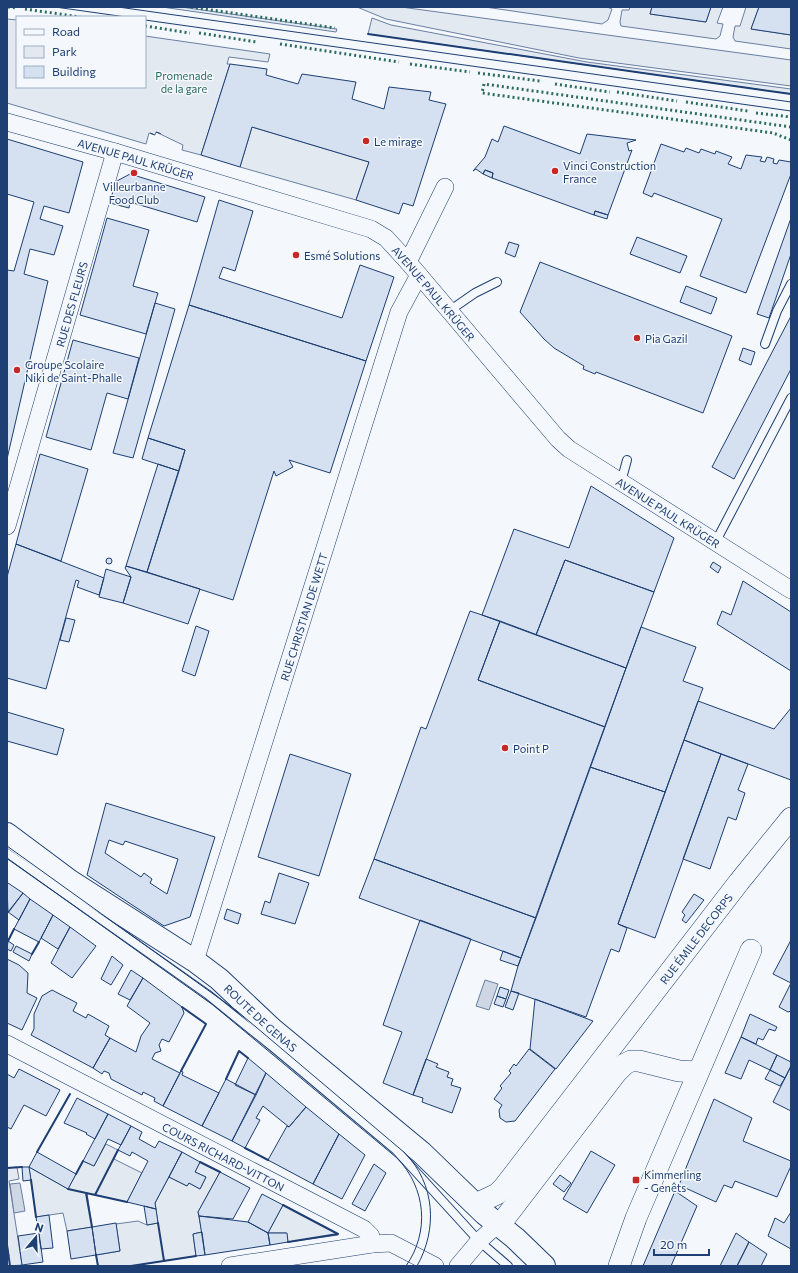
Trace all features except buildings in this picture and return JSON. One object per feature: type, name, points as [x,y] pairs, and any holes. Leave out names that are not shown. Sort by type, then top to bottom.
[{"type":"main road","name":"ROUTE DE GENAS","points":[[7,834],[70,881],[196,961],[219,979],[272,1029],[422,1153],[544,1266]]},
{"type":"street","name":"AVENUE PAUL KRÜGER","points":[[7,122],[115,152],[371,229],[386,238],[408,262],[558,439],[569,449],[791,590]]},
{"type":"street","name":"RUE DES FLEURS","points":[[7,526],[115,152]]},
{"type":"street","points":[[408,262],[445,187]]},
{"type":"street","name":"RUE CHRISTIAN DE WETT","points":[[196,961],[399,312],[419,275]]},
{"type":"street","name":"RUE ÉMILE DECORPS","points":[[498,1224],[513,1207],[609,1066],[739,882],[791,818]]},
{"type":"street","points":[[619,1266],[636,1218],[750,950]]},
{"type":"street","name":"COURS RICHARD-VITTON","points":[[7,1044],[364,1229],[371,1236],[372,1244]]},
{"type":"street","name":"RUE ÉMILE DECORPS","points":[[476,1204],[490,1199],[504,1187],[609,1066],[625,1064],[631,1061],[645,1062],[680,1071],[698,1072]]},
{"type":"street","points":[[645,1062],[680,1082],[690,1093]]},
{"type":"street","points":[[458,1266],[479,1241],[498,1224]]},
{"type":"street","points":[[230,1266],[372,1244],[391,1243],[435,1266]]},
{"type":"lane","points":[[449,311],[475,293],[497,282]]},
{"type":"lane","points":[[765,344],[777,311],[791,284]]},
{"type":"lane","points":[[715,543],[791,398]]},
{"type":"lane","points":[[621,482],[627,460]]},
{"type":"lane","name":"ROUTE DE GENAS","points":[[7,853],[207,994],[274,1048],[396,1150],[479,1241],[508,1266]]},
{"type":"green space","points":[[162,7],[181,7],[337,29],[336,32]]},
{"type":"green space","points":[[357,7],[401,7],[791,60],[791,86],[579,58],[386,19]]},
{"type":"green space","points":[[485,7],[607,7],[612,9],[608,20],[602,24]]},
{"type":"green space","points":[[630,7],[652,7],[650,14],[706,22],[711,7],[723,7],[717,23],[723,24],[720,36],[716,39],[621,26],[620,22],[622,10],[629,10]]},
{"type":"green space","points":[[746,7],[759,7],[751,29],[791,35],[791,49],[735,41],[733,37],[735,26],[740,26]]},
{"type":"green space","points":[[372,18],[391,25],[587,62],[791,89],[791,94],[368,34]]},
{"type":"green space","name":"Promenade de la gare","points":[[7,19],[16,20],[16,88],[146,88],[146,36],[270,54],[268,62],[229,57],[227,64],[230,64],[201,155],[182,150],[183,145],[156,132],[155,135],[149,133],[146,144],[7,103]]},
{"type":"green space","points":[[252,127],[369,162],[356,200],[240,167]]},
{"type":"green space","points":[[106,1144],[118,1150],[114,1159],[142,1173],[127,1202],[87,1193],[92,1227],[67,1231],[63,1213],[36,1217],[29,1167],[68,1189],[83,1161],[94,1166]]},
{"type":"green space","points":[[200,1162],[220,1172],[198,1212],[202,1232],[193,1234],[196,1256],[131,1266],[98,1266],[96,1255],[120,1251],[116,1224],[138,1221],[147,1225],[158,1223],[155,1203],[169,1177],[187,1186],[189,1183],[200,1189],[206,1177],[195,1172]]},
{"type":"green space","points":[[17,1167],[19,1179],[9,1181],[22,1265],[7,1266],[7,1257],[9,1256],[7,1245],[7,1168]]},
{"type":"green space","points":[[283,1205],[338,1235],[288,1242],[286,1233],[268,1233]]},
{"type":"shaded area","points":[[485,980],[498,984],[489,1010],[476,1006]]},
{"type":"shaded area","points":[[20,1183],[25,1211],[14,1213],[10,1184]]},
{"type":"tram line","points":[[55,7],[119,16]]},
{"type":"tram line","points":[[118,7],[791,102]]},
{"type":"tram line","points":[[146,20],[791,111]]},
{"type":"tram line","points":[[7,846],[237,1011],[405,1153],[415,1165],[422,1179],[428,1193],[430,1207],[428,1237],[424,1252],[417,1266]]},
{"type":"tram line","points":[[7,858],[213,1005],[397,1158],[407,1170],[414,1183],[419,1196],[421,1210],[419,1239],[414,1253],[406,1266]]},
{"type":"hedge","points":[[8,7],[16,8]]},
{"type":"hedge","points":[[191,7],[335,28]]},
{"type":"hedge","points":[[25,9],[73,16]]},
{"type":"hedge","points":[[146,26],[190,33]]},
{"type":"hedge","points":[[199,33],[257,42]]},
{"type":"hedge","points":[[280,44],[399,62]]},
{"type":"hedge","points":[[410,64],[470,72]]},
{"type":"hedge","points":[[478,73],[540,81]]},
{"type":"hedge","points":[[791,127],[484,84],[482,93],[773,133],[791,140]]},
{"type":"hedge","points":[[555,84],[610,92]]},
{"type":"hedge","points":[[617,92],[677,101]]},
{"type":"hedge","points":[[686,102],[748,111]]},
{"type":"hedge","points":[[756,113],[791,117]]},
{"type":"fence","points":[[156,132],[162,134]]},
{"type":"fence","points":[[150,133],[155,135]]},
{"type":"wall","points":[[368,34],[791,94]]},
{"type":"wall","points":[[8,941],[14,929]]},
{"type":"wall","points":[[32,954],[39,942]]},
{"type":"wall","points":[[181,1071],[206,1024],[182,1007]]},
{"type":"wall","points":[[226,1079],[239,1051],[248,1058]]},
{"type":"wall","points":[[37,1152],[70,1094]]},
{"type":"wall","points":[[245,1148],[268,1160]]},
{"type":"wall","points":[[95,1195],[118,1150]]},
{"type":"wall","points":[[76,1174],[83,1161]]},
{"type":"wall","points":[[200,1162],[220,1172]]},
{"type":"wall","points":[[7,1168],[22,1167]]},
{"type":"wall","points":[[31,1180],[36,1217]]},
{"type":"wall","points":[[68,1189],[127,1202]]},
{"type":"wall","points":[[86,1193],[92,1227]]},
{"type":"wall","points":[[283,1205],[338,1234],[288,1242]]},
{"type":"wall","points":[[158,1223],[164,1261]]},
{"type":"wall","points":[[7,1245],[10,1266]]},
{"type":"wall","points":[[96,1255],[98,1266]]},
{"type":"wall","points":[[131,1266],[196,1256]]},
{"type":"place","name":"Le mirage","points":[[366,141]]},
{"type":"place","name":"Vinci Construction France","points":[[555,171]]},
{"type":"place","name":"Villeurbanne Food Club","points":[[134,173]]},
{"type":"place","name":"Esmé Solutions","points":[[296,255]]},
{"type":"place","name":"Pia Gazil","points":[[637,338]]},
{"type":"place","name":"Groupe Scolaire Niki de Saint-Phalle","points":[[17,370]]},
{"type":"place","name":"Point P","points":[[505,748]]},
{"type":"place","name":"Kimmerling - Genêts","points":[[636,1180]]}]
